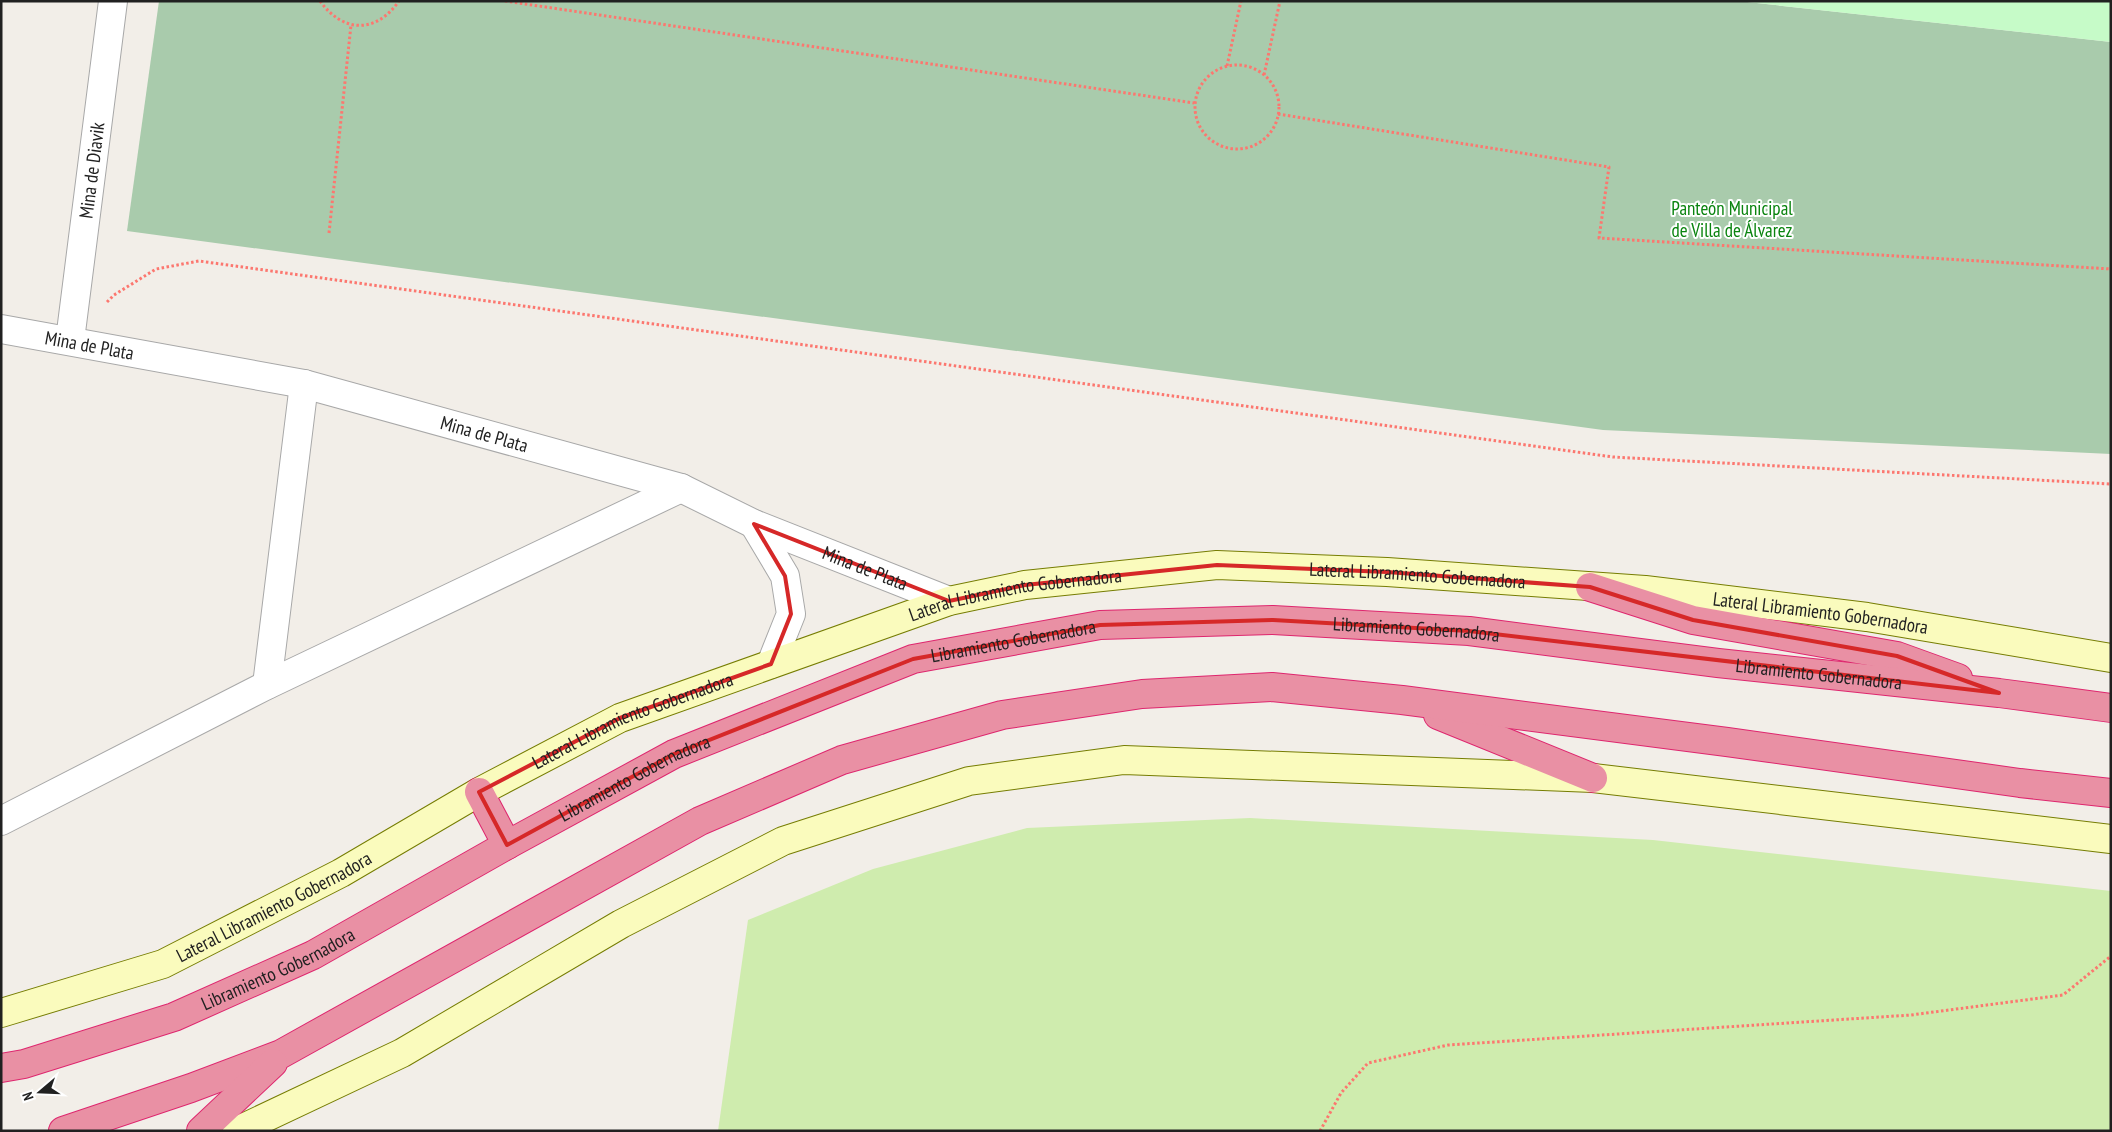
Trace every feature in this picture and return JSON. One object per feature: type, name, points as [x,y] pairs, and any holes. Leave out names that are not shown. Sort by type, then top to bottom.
[{"type":"highway","points":[[1590,587],[1693,620],[1897,656],[1999,693]]},
{"type":"highway","name":"Libramiento Gobernadora","points":[[1,1068],[24,1064],[174,1017],[313,955],[507,845],[674,754],[913,659],[1100,625],[1273,620],[1469,631],[1718,663],[1999,693],[2111,708]]},
{"type":"highway","points":[[63,1131],[191,1088],[281,1054],[700,821],[842,760],[1002,715],[1142,694],[1272,687],[1402,700],[1727,742],[2020,783],[2111,793]]},
{"type":"highway","points":[[1402,700],[1594,778]]},
{"type":"highway","points":[[479,792],[507,845]]},
{"type":"highway","points":[[201,1131],[281,1054]]},
{"type":"street","name":"Mina de Diavik","points":[[70,340],[113,1]]},
{"type":"street","name":"Mina de Plata","points":[[1,329],[70,340],[304,384],[681,488],[754,524],[949,601]]},
{"type":"street","points":[[267,685],[304,384]]},
{"type":"street","points":[[1,821],[267,685],[681,488]]},
{"type":"street","points":[[754,524],[785,576],[791,614],[771,664]]},
{"type":"street","name":"Lateral Libramiento Gobernadora","points":[[1,1013],[163,964],[342,873],[479,792],[620,718],[949,601],[1025,585],[1217,566],[1387,572],[1645,590],[1867,617],[2111,658]]},
{"type":"street","points":[[237,1131],[402,1053],[622,924],[783,841],[969,781],[1124,760],[1594,778],[2111,839]]},
{"type":"path","points":[[320,1],[328,12],[338,20],[351,25],[365,25],[379,21],[391,12],[399,1]]},
{"type":"path","points":[[505,1],[1194,103]]},
{"type":"path","points":[[1227,66],[1241,1]]},
{"type":"path","points":[[1264,75],[1280,1]]},
{"type":"path","points":[[329,233],[351,25]]},
{"type":"path","points":[[1241,65],[1253,68],[1264,75],[1273,85],[1278,99],[1278,114],[1274,128],[1264,139],[1252,146],[1237,149],[1223,146],[1210,140],[1201,129],[1194,103],[1198,90],[1205,79],[1215,70],[1227,66],[1241,65]]},
{"type":"path","points":[[1278,114],[1609,167],[1599,238],[2111,269]]},
{"type":"path","points":[[70,340],[114,295],[156,269],[199,261],[1613,457],[2111,484]]},
{"type":"path","points":[[1320,1131],[1341,1093],[1368,1063],[1448,1045],[1911,1015],[2063,995],[2111,956]]},
{"type":"highlighted area","points":[[754,524],[949,601],[1025,585],[1217,565],[1387,572],[1590,587],[1693,620],[1897,656],[1999,693],[1469,631],[1273,620],[1100,625],[913,659],[674,754],[507,845],[479,792],[620,718],[771,664],[791,614],[785,576]]},
{"type":"green space","name":"Panteón Municipal de Villa de Álvarez","points":[[159,1],[1738,1],[2111,42],[2111,454],[1603,430],[127,231]]},
{"type":"green space","points":[[1738,1],[2111,1],[2111,42]]},
{"type":"green space","points":[[1250,818],[1653,840],[2111,891],[2111,1131],[718,1131],[748,920],[873,869],[1027,828]]}]
